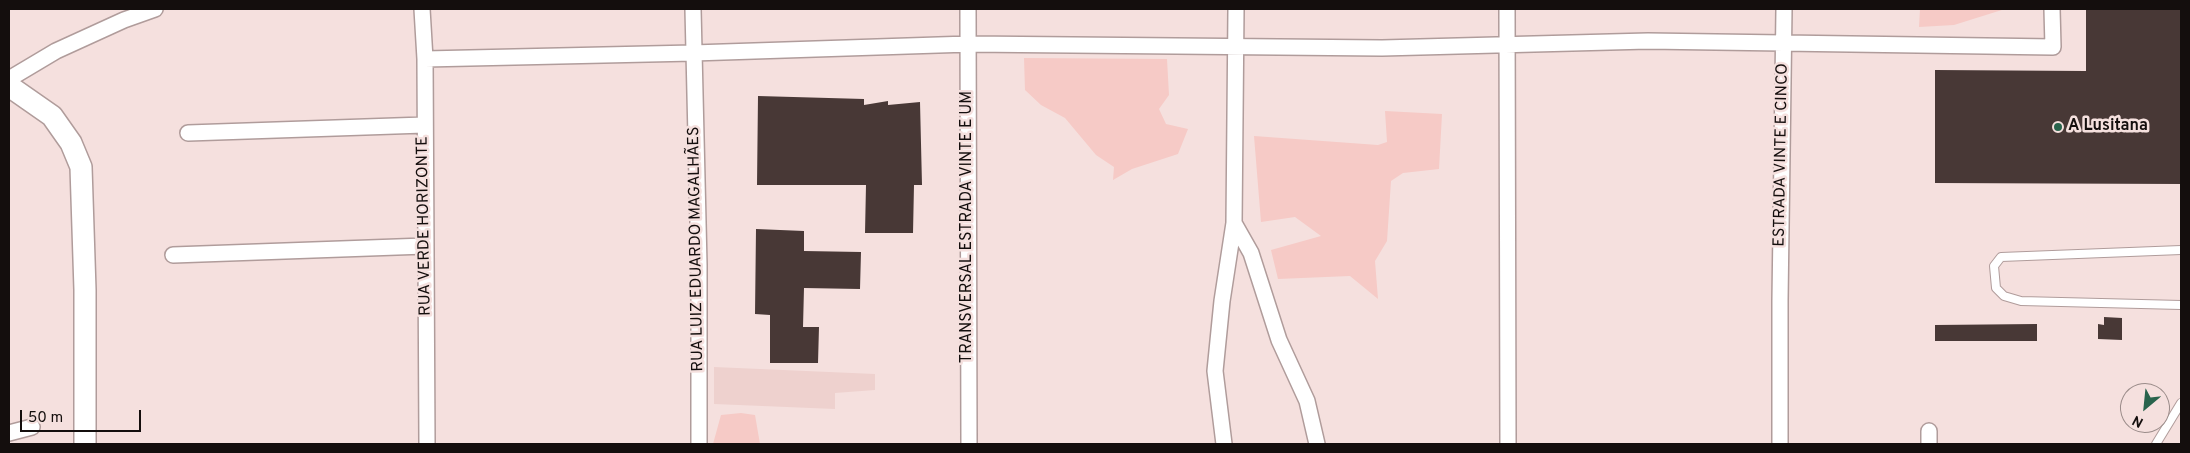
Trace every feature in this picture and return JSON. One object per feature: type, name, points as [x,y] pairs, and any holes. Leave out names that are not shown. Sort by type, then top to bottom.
[{"type":"street","points":[[9,79],[56,51],[124,20],[155,9]]},
{"type":"street","name":"RUA VERDE HORIZONTE","points":[[422,9],[425,59],[427,444]]},
{"type":"street","name":"RUA LUIZ EDUARDO MAGALHÃES","points":[[693,9],[699,265],[699,444]]},
{"type":"street","name":"TRANSVERSAL ESTRADA VINTE E UM","points":[[968,9],[969,444]]},
{"type":"street","points":[[1224,444],[1214,371],[1234,223],[1236,9]]},
{"type":"street","points":[[1507,9],[1508,444]]},
{"type":"street","name":"ESTRADA VINTE E CINCO","points":[[1780,444],[1784,9]]},
{"type":"street","points":[[425,59],[968,44],[1382,48],[1648,41],[2052,47],[2052,9]]},
{"type":"street","points":[[9,86],[52,116],[71,143],[81,166],[85,290],[85,444]]},
{"type":"street","points":[[188,133],[424,125]]},
{"type":"street","points":[[1234,223],[1251,253],[1279,340],[1307,401],[1317,444]]},
{"type":"street","points":[[173,255],[425,246]]},
{"type":"street","points":[[9,433],[32,427]]},
{"type":"lane","points":[[2181,250],[2001,256],[1994,266],[1996,288],[2004,296],[2020,301],[2181,305]]},
{"type":"lane","points":[[2156,444],[2181,404]]},
{"type":"shaded area","points":[[1920,9],[2005,9],[1954,25],[1919,27]]},
{"type":"shaded area","points":[[1024,58],[1167,59],[1169,95],[1159,109],[1166,124],[1188,129],[1178,154],[1132,169],[1113,180],[1114,167],[1096,155],[1065,118],[1041,105],[1025,90]]},
{"type":"shaded area","points":[[1385,111],[1442,114],[1439,169],[1403,173],[1391,181],[1387,241],[1375,261],[1378,299],[1350,276],[1278,279],[1271,250],[1321,236],[1295,217],[1261,222],[1254,136],[1378,145],[1387,142]]},
{"type":"shaded area","points":[[714,367],[875,374],[875,390],[835,393],[835,409],[714,404]]},
{"type":"shaded area","points":[[741,413],[755,415],[760,444],[713,444],[721,415]]},
{"type":"building","name":"A Lusitana","points":[[2086,9],[2181,9],[2181,184],[1935,183],[1935,70],[2086,71]]},
{"type":"building","points":[[758,96],[864,99],[864,105],[888,101],[888,105],[920,102],[922,185],[914,185],[913,233],[865,233],[866,185],[757,185]]},
{"type":"building","points":[[756,229],[804,231],[804,251],[861,252],[860,289],[804,288],[803,327],[819,327],[818,363],[770,363],[770,315],[755,314]]},
{"type":"building","points":[[2104,317],[2122,318],[2122,340],[2098,339],[2098,324],[2104,325]]},
{"type":"building","points":[[2037,324],[2037,341],[1935,341],[1935,325]]},
{"type":"place","name":"A Lusitana","points":[[2058,127]]}]
